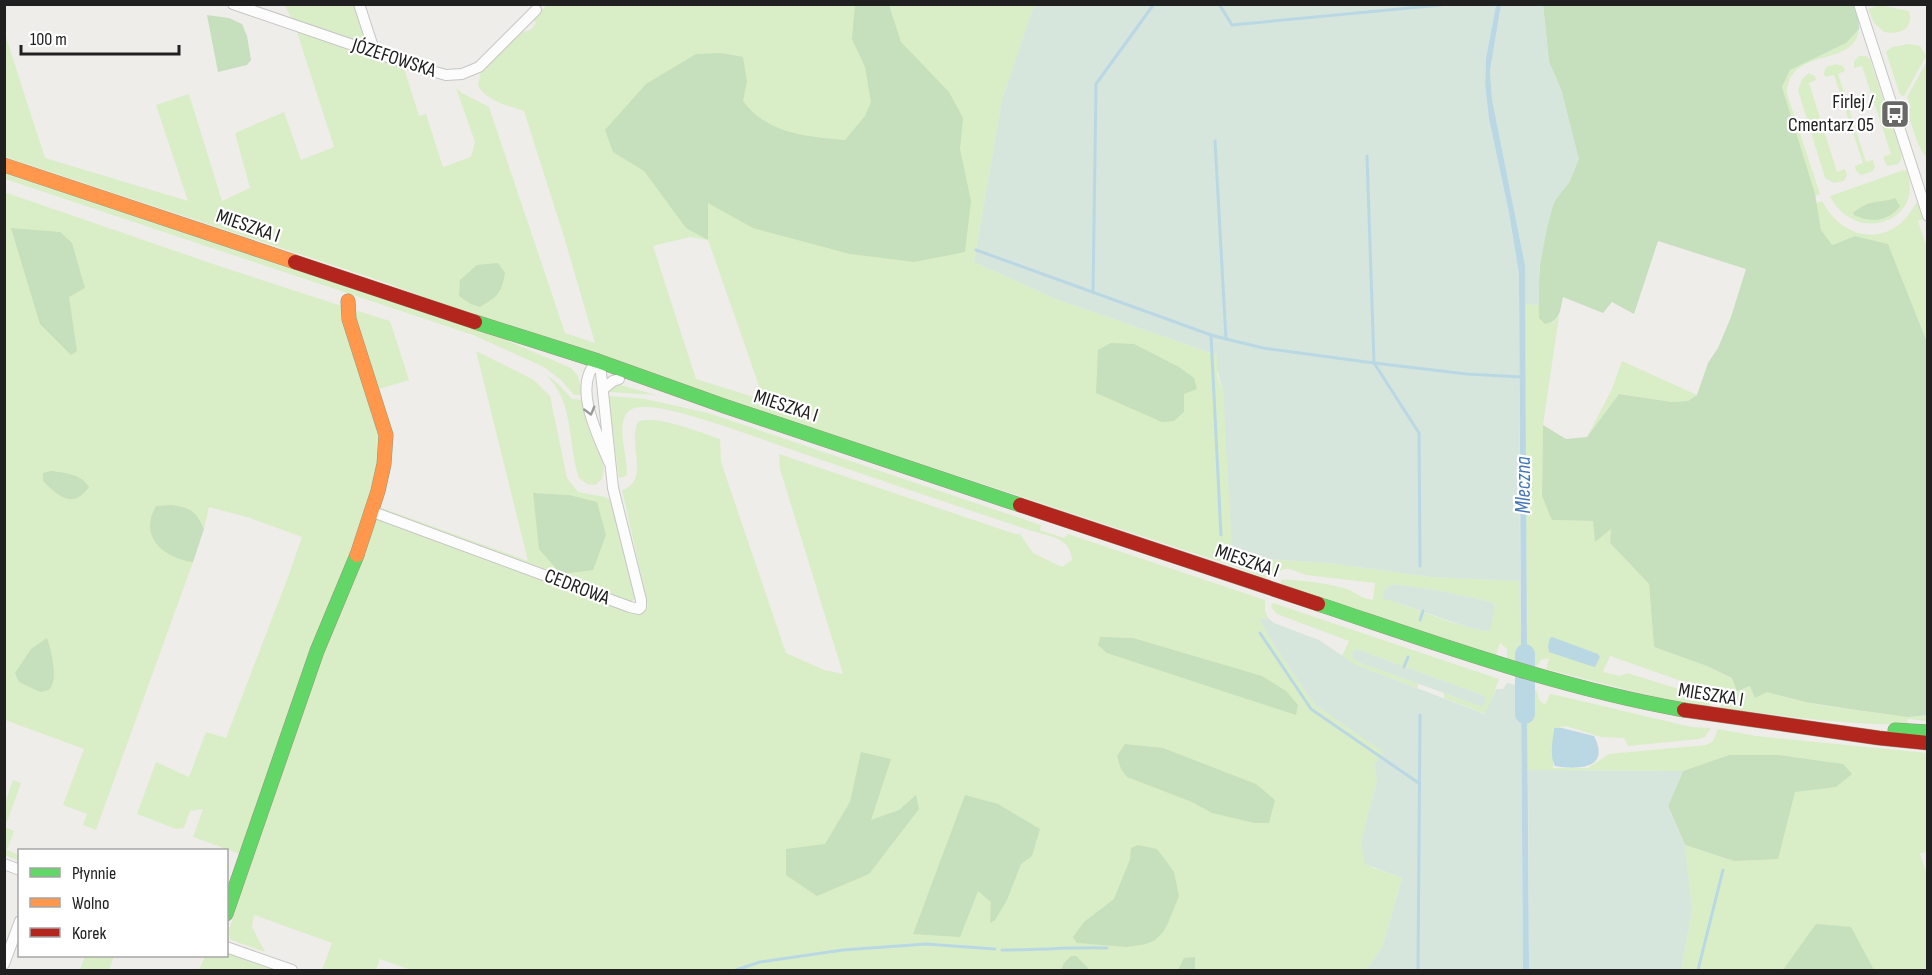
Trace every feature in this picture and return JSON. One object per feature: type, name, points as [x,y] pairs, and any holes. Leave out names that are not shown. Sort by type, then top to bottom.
[{"type":"street","name":"JÓZEFOWSKA","points":[[233,4],[446,75],[462,74],[479,67],[536,10]]},
{"type":"street","points":[[358,4],[375,53]]},
{"type":"street","points":[[1859,4],[1928,216]]},
{"type":"street","name":"MIESZKA I","points":[[4,165],[480,324],[525,347],[724,406],[1546,679],[1652,704],[1766,723],[1928,743]]},
{"type":"street","points":[[228,908],[318,650],[373,512],[383,472],[386,435],[349,319],[348,302]]},
{"type":"street","name":"MIESZKA I","points":[[596,368],[645,389],[724,406]]},
{"type":"street","name":"CEDROWA","points":[[373,512],[630,608],[639,609],[641,600],[613,488],[603,389],[596,368],[587,378],[586,397],[609,462]]},
{"type":"street","points":[[603,389],[619,379]]},
{"type":"street","name":"MIESZKA I","points":[[1766,723],[1928,732]]},
{"type":"street","points":[[4,964],[18,926]]},
{"type":"street","points":[[228,947],[292,970]]},
{"type":"green space","points":[[285,5],[354,5],[366,42],[364,45],[291,18]]},
{"type":"green space","points":[[547,5],[1034,5],[1002,100],[974,262],[1056,299],[1217,355],[1217,375],[1223,392],[1234,565],[1264,559],[1329,563],[1430,577],[1520,581],[1521,662],[1507,658],[1507,649],[1500,643],[1496,655],[1281,585],[1281,580],[1334,586],[1373,600],[1375,583],[1306,575],[1290,569],[1284,569],[1265,578],[5,157],[4,31],[45,158],[188,201],[156,105],[189,94],[222,201],[250,188],[235,133],[284,112],[301,160],[334,147],[295,26],[404,68],[419,116],[426,114],[443,167],[471,157],[475,142],[456,88],[489,107],[565,333],[595,343],[524,111],[492,99],[478,86],[481,70],[522,32],[532,28],[536,23],[533,18]],"holes":[[[690,237],[708,240],[764,400],[696,379],[653,246]],[[1392,584],[1436,590],[1491,602],[1495,606],[1485,631],[1450,622],[1382,597]]]},
{"type":"green space","points":[[855,5],[889,5],[901,42],[949,92],[963,118],[960,149],[971,201],[965,252],[914,262],[850,254],[753,228],[708,203],[708,240],[686,228],[644,171],[613,152],[605,130],[646,84],[696,54],[721,53],[743,57],[747,81],[743,101],[764,121],[789,132],[845,140],[865,116],[871,102],[865,67],[852,39]]},
{"type":"green space","points":[[1543,5],[1854,5],[1858,14],[1859,29],[1846,43],[1790,70],[1782,87],[1815,194],[1821,230],[1832,245],[1855,236],[1888,244],[1927,342],[1927,715],[1908,717],[1849,709],[1805,702],[1767,692],[1755,698],[1750,686],[1737,691],[1732,678],[1707,666],[1654,647],[1649,584],[1610,543],[1611,529],[1595,542],[1593,521],[1552,520],[1542,496],[1543,425],[1566,439],[1587,437],[1619,394],[1672,402],[1688,401],[1697,395],[1708,363],[1718,348],[1731,317],[1746,269],[1658,241],[1634,314],[1612,302],[1603,313],[1563,297],[1557,318],[1545,324],[1539,318],[1539,275],[1545,231],[1555,200],[1570,181],[1562,92],[1549,62]]},
{"type":"green space","points":[[1880,5],[1909,11],[1908,26],[1895,33],[1884,32],[1874,23],[1868,9]]},
{"type":"green space","points":[[207,15],[229,18],[242,24],[247,36],[251,60],[247,65],[218,72]]},
{"type":"green space","points":[[1859,29],[1855,41],[1846,49],[1809,62],[1798,69],[1790,79],[1787,94],[1820,194],[1815,196],[1782,87],[1790,70],[1846,43]]},
{"type":"green space","points":[[1909,44],[1920,46],[1926,56],[1904,96],[1900,95],[1886,52],[1892,47]]},
{"type":"green space","points":[[1859,56],[1866,56],[1870,59],[1901,153],[1901,160],[1898,164],[1887,166],[1883,157],[1891,154],[1862,66],[1854,68],[1854,61]]},
{"type":"green space","points":[[1926,63],[1928,68],[1928,155],[1925,156],[1918,144],[1907,111],[1911,107],[1907,97]]},
{"type":"green space","points":[[1836,64],[1843,66],[1845,71],[1838,74],[1866,162],[1873,160],[1875,167],[1873,171],[1861,175],[1856,171],[1855,166],[1863,163],[1834,75],[1825,77],[1824,73],[1826,67]]},
{"type":"green space","points":[[1809,73],[1815,76],[1816,80],[1809,83],[1837,172],[1845,169],[1847,175],[1844,181],[1834,183],[1825,178],[1798,90],[1802,79]]},
{"type":"green space","points":[[1904,170],[1907,171],[1910,189],[1906,203],[1897,215],[1885,221],[1870,224],[1855,220],[1841,211],[1830,196]]},
{"type":"green space","points":[[5,172],[499,337],[571,368],[578,376],[583,395],[574,395],[561,380],[544,367],[473,335],[5,179]]},
{"type":"green space","points":[[4,192],[342,306],[382,439],[371,504],[528,561],[476,351],[534,380],[550,396],[567,478],[578,492],[611,500],[635,599],[629,603],[641,613],[648,606],[622,490],[631,485],[635,479],[637,461],[635,431],[638,422],[646,420],[679,425],[720,439],[721,462],[786,653],[824,670],[843,674],[780,469],[779,454],[1020,534],[1033,553],[1062,567],[1072,560],[1068,547],[1058,539],[718,424],[664,409],[639,407],[626,414],[622,429],[627,473],[626,476],[619,478],[608,396],[645,399],[708,413],[1041,525],[1040,530],[1064,538],[1068,534],[1265,600],[1265,611],[1268,618],[1259,619],[1314,704],[1384,752],[1374,765],[1377,781],[1366,824],[1371,867],[1402,878],[1383,946],[1366,970],[411,970],[380,959],[376,970],[322,970],[332,943],[254,915],[252,927],[265,952],[231,940],[228,932],[236,909],[234,908],[243,855],[193,837],[203,809],[190,811],[184,828],[176,829],[137,814],[156,762],[189,777],[206,732],[226,738],[302,537],[250,518],[209,507],[204,529],[203,527],[190,562],[193,562],[96,830],[83,825],[87,814],[63,805],[84,749],[5,720],[4,437],[6,432],[4,432]]},
{"type":"green space","points":[[1895,198],[1900,206],[1885,218],[1873,220],[1853,213],[1870,203]]},
{"type":"green space","points":[[1822,201],[1831,215],[1843,225],[1855,232],[1869,235],[1895,228],[1906,218],[1916,203],[1918,204],[1923,219],[1918,221],[1925,242],[1927,241],[1927,342],[1888,244],[1855,236],[1831,245],[1821,230],[1816,203]]},
{"type":"green space","points":[[11,228],[60,232],[72,243],[85,288],[69,297],[77,351],[71,355],[40,324]]},
{"type":"green space","points":[[498,263],[505,273],[502,286],[495,297],[480,307],[459,296],[460,280],[477,265]]},
{"type":"green space","points":[[1525,304],[1539,305],[1539,318],[1553,322],[1559,316],[1543,425],[1542,496],[1553,520],[1593,521],[1611,528],[1610,543],[1649,584],[1654,647],[1707,666],[1732,678],[1737,690],[1750,685],[1777,695],[1820,705],[1887,714],[1927,715],[1927,721],[1908,719],[1907,723],[1866,724],[1721,708],[1721,700],[1710,691],[1610,656],[1603,672],[1620,676],[1627,673],[1705,697],[1712,708],[1663,699],[1546,669],[1549,658],[1541,660],[1537,666],[1527,663]]},
{"type":"green space","points":[[358,311],[390,321],[409,380],[379,389],[393,432],[389,434],[354,315]]},
{"type":"green space","points":[[1111,343],[1134,344],[1179,367],[1194,378],[1197,389],[1184,394],[1184,412],[1174,421],[1162,422],[1096,393],[1098,350]]},
{"type":"green space","points":[[1622,361],[1697,395],[1688,401],[1672,402],[1619,394],[1587,437],[1612,389]]},
{"type":"green space","points":[[544,373],[572,399],[583,400],[604,467],[602,479],[595,485],[587,484],[579,478],[566,409],[554,384]]},
{"type":"green space","points":[[617,384],[656,395],[608,392]]},
{"type":"green space","points":[[51,471],[82,479],[89,487],[77,498],[60,496],[43,481],[43,473]]},
{"type":"green space","points":[[533,493],[569,495],[597,502],[606,535],[593,570],[561,574],[539,549]]},
{"type":"green space","points":[[171,505],[192,511],[204,529],[193,562],[182,560],[164,551],[152,536],[151,517],[156,506]]},
{"type":"green space","points":[[1273,603],[1499,679],[1486,714],[1444,698],[1444,693],[1483,707],[1485,696],[1356,649],[1352,653],[1353,658],[1358,662],[1419,684],[1417,688],[1356,665],[1342,656],[1349,641],[1277,614],[1271,607]]},
{"type":"green space","points":[[1100,637],[1133,638],[1262,676],[1286,691],[1298,705],[1296,715],[1107,653],[1098,645]]},
{"type":"green space","points":[[47,638],[54,675],[50,688],[40,692],[19,682],[15,673],[31,649]]},
{"type":"green space","points":[[1527,688],[1537,691],[1539,700],[1545,705],[1550,694],[1691,727],[1711,728],[1705,737],[1699,739],[1628,746],[1624,738],[1601,737],[1566,726],[1553,729],[1553,768],[1588,768],[1609,754],[1706,745],[1713,741],[1718,729],[1756,736],[1927,753],[1927,852],[1920,853],[1927,875],[1927,970],[1681,970],[1692,911],[1685,845],[1734,861],[1789,813],[1795,791],[1836,787],[1729,755],[1683,771],[1528,770]]},
{"type":"green space","points":[[1125,744],[1163,748],[1256,784],[1275,800],[1269,823],[1255,823],[1212,813],[1192,802],[1127,777],[1121,769],[1117,756]]},
{"type":"green space","points":[[861,752],[891,759],[871,820],[899,810],[916,795],[919,809],[869,874],[817,896],[786,875],[786,849],[825,844],[850,802]]},
{"type":"green space","points":[[1729,755],[1778,755],[1843,764],[1852,774],[1836,787],[1795,792],[1778,859],[1734,861],[1685,845],[1668,806],[1683,771]]},
{"type":"green space","points":[[13,780],[21,783],[5,827],[5,803]]},
{"type":"green space","points":[[965,795],[998,804],[1040,829],[1032,856],[1021,864],[1007,900],[995,920],[990,923],[991,902],[978,891],[960,937],[913,934]]},
{"type":"green space","points":[[5,827],[14,831],[7,850],[18,855],[18,861],[5,855]]},
{"type":"green space","points":[[1138,845],[1157,849],[1174,872],[1179,896],[1163,932],[1155,940],[1146,944],[1127,947],[1077,943],[1073,937],[1084,922],[1114,899],[1130,859],[1131,848]]},
{"type":"green space","points":[[1816,924],[1851,927],[1874,970],[1783,970]]},
{"type":"green space","points":[[228,952],[276,970],[199,970],[205,957],[228,957]]},
{"type":"green space","points":[[1071,956],[1076,956],[1090,970],[1061,970]]},
{"type":"green space","points":[[85,957],[114,957],[109,970],[80,970]]},
{"type":"green space","points":[[1195,957],[1195,970],[1178,970],[1184,958]]},
{"type":"shaded area","points":[[1034,5],[1496,5],[1486,58],[1485,84],[1489,119],[1519,274],[1520,581],[1430,577],[1329,563],[1264,559],[1233,566],[1223,392],[1217,370],[1217,355],[1056,299],[974,262],[1002,100]]},
{"type":"shaded area","points":[[1501,5],[1543,5],[1549,62],[1562,92],[1579,159],[1570,181],[1554,202],[1539,271],[1539,305],[1525,304],[1525,265],[1492,99],[1490,71]]},
{"type":"shaded area","points":[[1393,584],[1436,590],[1491,602],[1495,606],[1490,631],[1459,624],[1382,598],[1384,590]]},
{"type":"shaded area","points":[[1268,618],[1274,623],[1319,640],[1356,665],[1485,714],[1496,689],[1503,689],[1507,683],[1521,686],[1523,970],[1366,970],[1383,946],[1402,878],[1365,864],[1361,842],[1377,781],[1374,765],[1383,752],[1314,704],[1259,619]]},
{"type":"shaded area","points":[[1356,649],[1485,696],[1486,700],[1483,707],[1358,662],[1353,658],[1352,653]]},
{"type":"shaded area","points":[[1528,770],[1683,771],[1668,806],[1685,845],[1692,911],[1681,970],[1529,970]]},
{"type":"water","points":[[1496,5],[1501,5],[1490,71],[1492,99],[1525,265],[1527,663],[1521,662],[1519,274],[1489,119],[1485,84],[1486,58]]},
{"type":"water","points":[[1552,637],[1598,654],[1600,657],[1595,667],[1549,652],[1548,646]]},
{"type":"water","points":[[1521,687],[1527,688],[1529,970],[1523,970]]},
{"type":"water","points":[[1554,728],[1594,736],[1598,747],[1595,761],[1582,767],[1555,766],[1552,752]]},
{"type":"waterway","points":[[1093,293],[1096,84],[1154,4]]},
{"type":"waterway","points":[[1219,4],[1232,25],[1441,5]]},
{"type":"waterway","points":[[1211,335],[1226,339],[1215,141]]},
{"type":"waterway","points":[[1226,339],[1263,348],[1374,363],[1367,156]]},
{"type":"waterway","points":[[976,250],[1211,335],[1221,535]]},
{"type":"waterway","points":[[1374,363],[1419,433],[1420,566]]},
{"type":"waterway","points":[[1374,363],[1467,374],[1521,377]]},
{"type":"waterway","points":[[1420,620],[1423,611]]},
{"type":"waterway","points":[[1260,633],[1311,709],[1420,784]]},
{"type":"waterway","name":"Mleczna","points":[[1525,654],[1525,714]]},
{"type":"waterway","points":[[1404,667],[1408,657]]},
{"type":"waterway","points":[[1418,970],[1420,715]]},
{"type":"waterway","points":[[1698,970],[1723,870]]},
{"type":"waterway","points":[[736,970],[760,962],[843,950],[926,944],[995,949]]},
{"type":"waterway","points":[[1002,950],[1107,948]]},
{"type":"traffic: fast","points":[[475,322],[598,361],[724,406],[1020,505]]},
{"type":"traffic: fast","points":[[228,908],[317,651],[357,555]]},
{"type":"traffic: fast","points":[[1318,604],[1545,677],[1637,701],[1684,710]]},
{"type":"traffic: fast","points":[[1895,730],[1928,732]]},
{"type":"traffic: slow","points":[[4,165],[295,262]]},
{"type":"traffic: slow","points":[[348,301],[349,319],[386,435],[384,464],[378,491],[357,555]]},
{"type":"traffic: jam","points":[[295,262],[475,322]]},
{"type":"traffic: jam","points":[[1020,505],[1318,604]]},
{"type":"traffic: jam","points":[[1684,710],[1928,743]]},
{"type":"place","name":"Firlej / Cmentarz 05","points":[[1895,114]]}]
